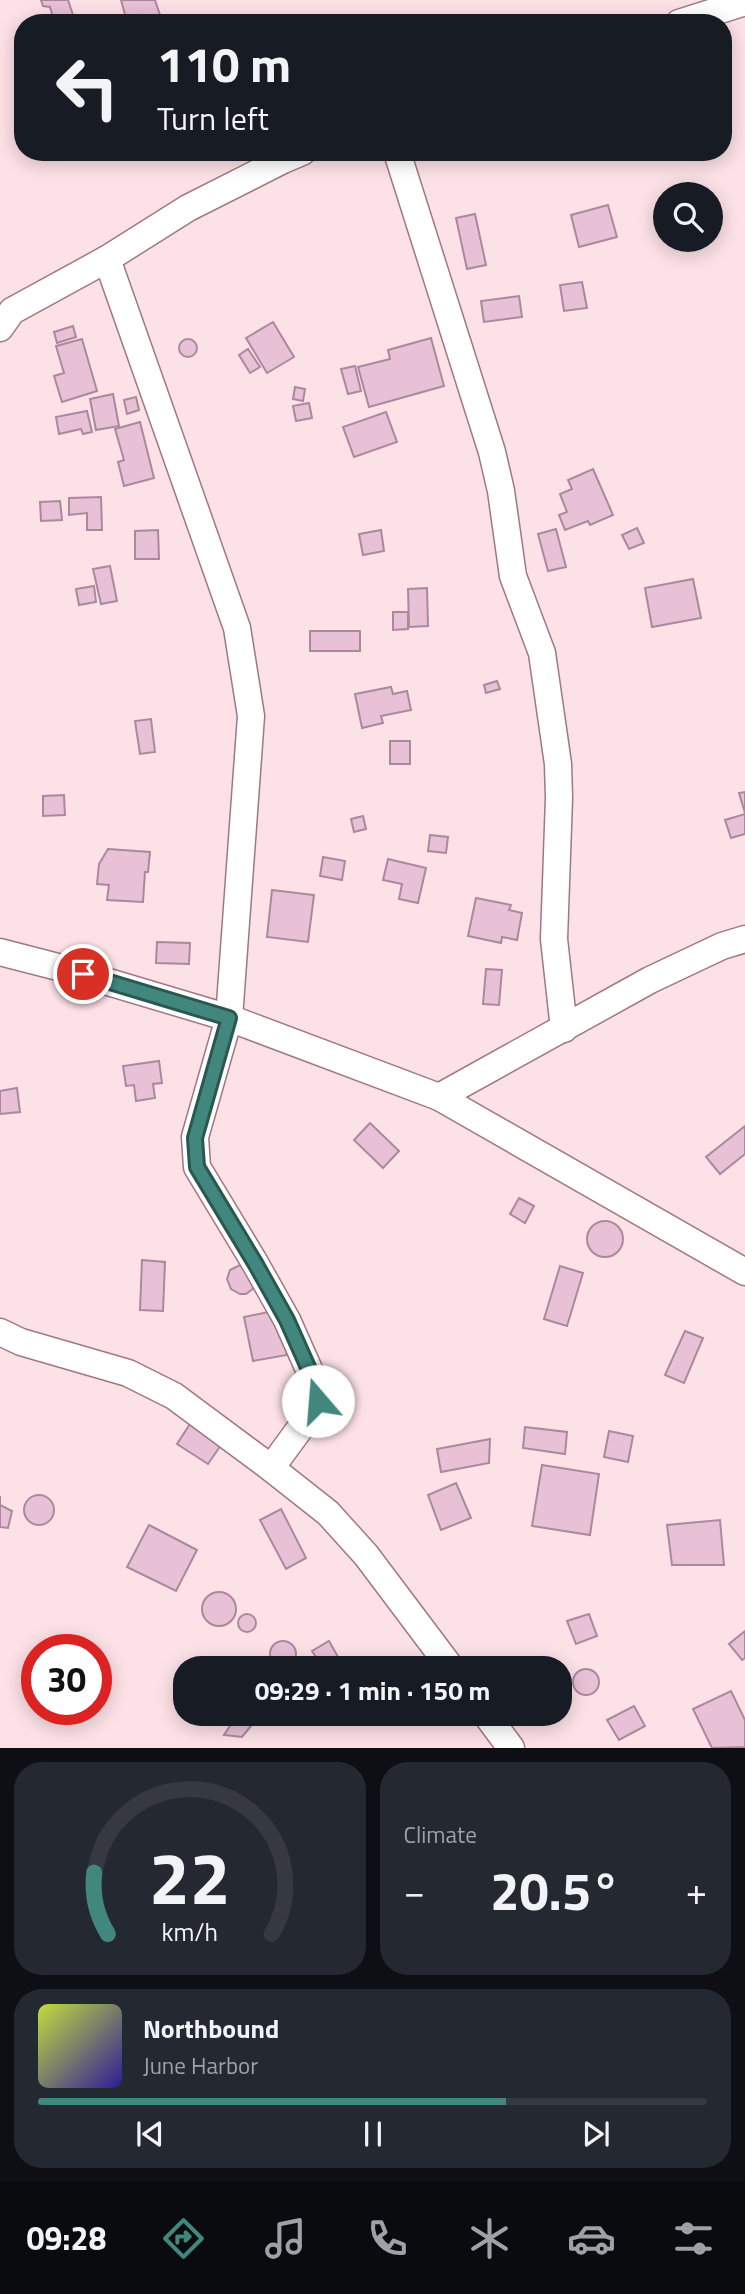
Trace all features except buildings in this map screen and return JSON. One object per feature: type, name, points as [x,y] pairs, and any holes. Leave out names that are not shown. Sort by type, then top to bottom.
[{"type":"street","points":[[707,14],[745,2]]},
{"type":"street","points":[[4,318],[107,259],[188,208],[279,161]]},
{"type":"street","points":[[400,161],[492,452],[513,576],[542,653],[558,764],[554,939],[564,1030]]},
{"type":"street","points":[[107,259],[237,628],[251,716],[229,1018],[195,1138],[197,1167],[287,1320],[319,1392],[315,1408],[271,1468]]},
{"type":"street","points":[[439,1097],[650,980],[722,946],[745,939]]},
{"type":"street","points":[[0,952],[229,1018],[439,1097],[742,1266]]},
{"type":"street","points":[[0,1332],[21,1342],[128,1373],[174,1396],[328,1513],[366,1555],[443,1656]]},
{"type":"street","points":[[495,1726],[511,1748]]},
{"type":"route","points":[[83,974],[229,1018],[195,1138],[197,1167],[287,1320],[319,1392],[318,1401]]}]
